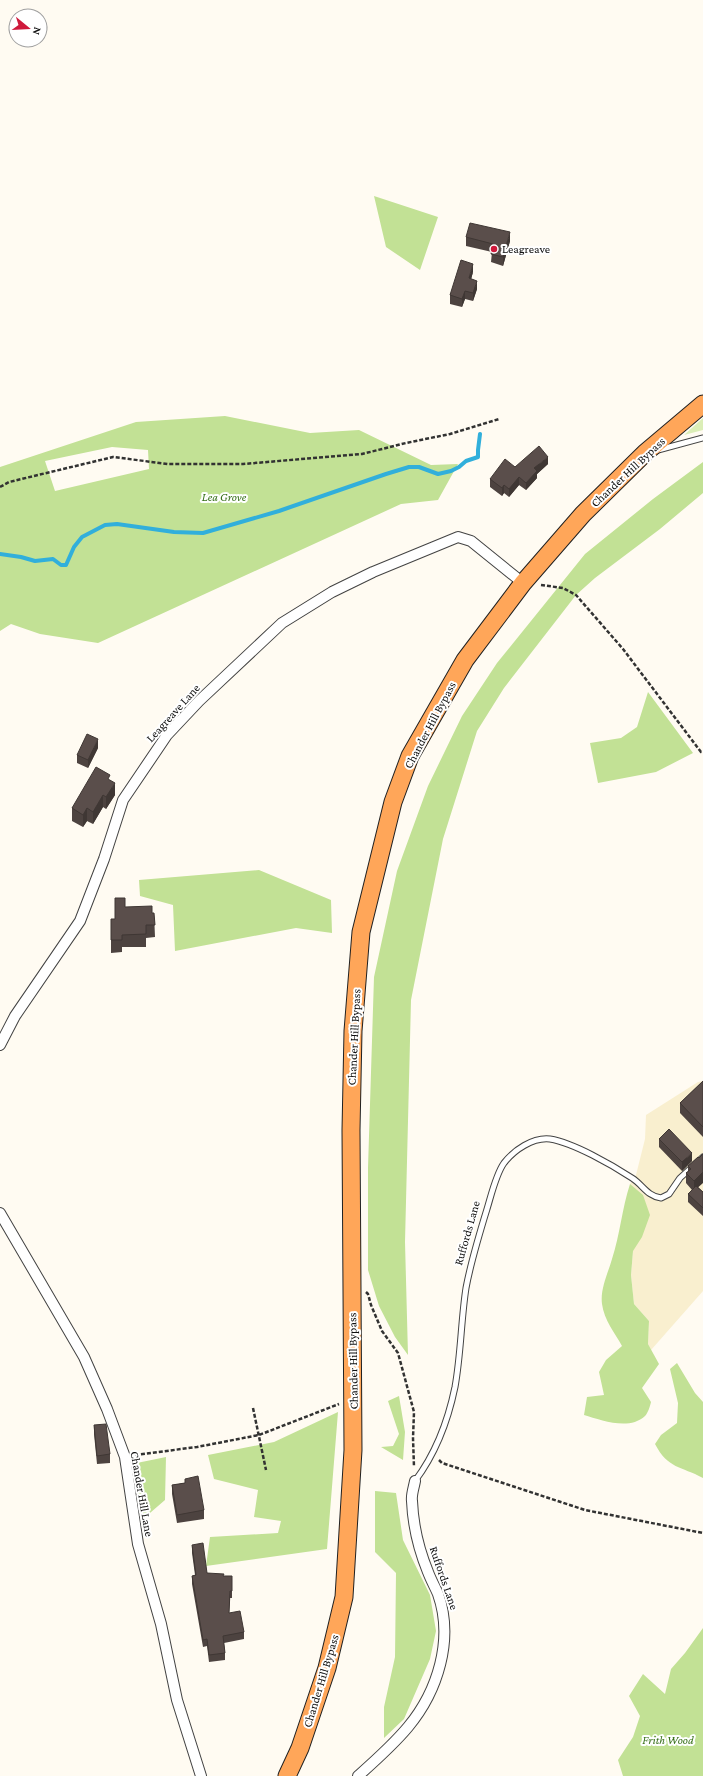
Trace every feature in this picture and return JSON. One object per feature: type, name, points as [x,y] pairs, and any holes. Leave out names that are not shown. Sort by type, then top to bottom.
[{"type":"highway","name":"Chander Hill Bypass","points":[[287,1776],[300,1748],[327,1668],[344,1596],[353,1450],[354,1398],[351,1130],[353,1031],[361,932],[377,864],[394,802],[410,756],[465,660],[523,583],[583,514],[645,453],[703,404]]},
{"type":"street","name":"Leagreave Lane","points":[[0,1044],[15,1016],[80,921],[104,859],[123,800],[167,736],[199,701],[282,622],[332,592],[373,572],[458,537],[471,541],[523,583]]},
{"type":"street","name":"Chander Hill Lane","points":[[0,1213],[84,1357],[107,1409],[125,1457],[138,1544],[161,1624],[177,1700],[201,1776]]},
{"type":"street","name":"Ruffords Lane","points":[[358,1776],[392,1746],[409,1726],[434,1684],[444,1650],[445,1620],[438,1594],[417,1539],[411,1500],[415,1481]]},
{"type":"lane","points":[[645,453],[703,438]]},
{"type":"lane","name":"Ruffords Lane","points":[[415,1481],[428,1464],[442,1436],[455,1387],[466,1289],[472,1261],[493,1190],[504,1163],[522,1146],[536,1140],[550,1139],[583,1151],[634,1179],[648,1194],[661,1198],[669,1194],[680,1178],[703,1157]]},
{"type":"path","points":[[0,487],[9,482],[113,457],[168,464],[243,464],[362,454],[450,434],[499,419]]},
{"type":"path","points":[[523,583],[563,588],[576,595],[623,649],[701,752],[703,751]]},
{"type":"path","points":[[352,1284],[368,1294],[382,1332],[398,1353],[414,1412],[413,1438],[415,1481]]},
{"type":"path","points":[[125,1457],[197,1447],[259,1435],[354,1398]]},
{"type":"path","points":[[253,1408],[266,1470]]},
{"type":"path","points":[[432,1454],[442,1463],[585,1510],[703,1533]]},
{"type":"shaded area","points":[[703,1081],[703,1291],[651,1350],[648,1344],[649,1321],[634,1304],[631,1275],[633,1251],[630,1184],[636,1175],[645,1139],[646,1115],[698,1082]]},
{"type":"green space","points":[[374,196],[438,217],[420,270],[386,247]]},
{"type":"green space","name":"Lea Grove","points":[[225,416],[310,433],[359,430],[431,465],[458,464],[438,500],[401,504],[98,643],[40,634],[11,624],[0,631],[0,467],[136,422]],"holes":[[[112,447],[148,450],[149,469],[55,491],[45,461]]]},
{"type":"green space","points":[[703,418],[703,430],[684,435]]},
{"type":"green space","points":[[703,462],[703,493],[660,529],[595,578],[576,595],[504,688],[477,731],[443,839],[411,1000],[405,1242],[408,1355],[395,1337],[379,1306],[368,1270],[368,1168],[374,977],[397,871],[428,786],[462,716],[497,663],[585,554],[653,499]]},
{"type":"green space","points":[[648,692],[693,753],[656,772],[598,783],[590,743],[621,738],[637,727]]},
{"type":"green space","points":[[259,870],[331,900],[332,933],[296,928],[175,951],[173,905],[140,896],[139,880]]},
{"type":"green space","points":[[630,1184],[643,1195],[650,1215],[642,1237],[633,1251],[631,1275],[634,1304],[649,1321],[648,1344],[659,1364],[642,1388],[651,1402],[647,1413],[638,1420],[623,1424],[584,1415],[587,1397],[604,1395],[599,1372],[606,1360],[622,1346],[610,1326],[603,1310],[602,1293],[615,1250]]},
{"type":"green space","points":[[677,1363],[695,1393],[703,1402],[703,1478],[670,1463],[655,1444],[661,1435],[677,1423],[678,1403],[670,1369]]},
{"type":"green space","points":[[399,1396],[405,1432],[403,1460],[381,1447],[393,1446],[399,1434],[388,1401]]},
{"type":"green space","points":[[338,1412],[327,1549],[206,1566],[210,1537],[278,1533],[281,1521],[254,1517],[258,1490],[214,1479],[208,1455],[274,1442]]},
{"type":"green space","points":[[166,1457],[165,1500],[143,1519],[132,1464]]},
{"type":"green space","points":[[375,1491],[396,1493],[403,1540],[430,1595],[436,1631],[430,1659],[404,1719],[384,1738],[384,1707],[395,1657],[396,1573],[375,1552]]},
{"type":"green space","name":"Frith Wood","points":[[703,1628],[703,1776],[623,1776],[618,1760],[633,1737],[640,1716],[629,1696],[643,1674],[665,1694],[671,1669]]},
{"type":"building","points":[[470,223],[510,232],[503,257],[491,254],[493,244],[466,237]]},
{"type":"building","points":[[461,260],[473,264],[469,278],[477,281],[473,293],[465,291],[462,299],[450,295]]},
{"type":"building","points":[[539,446],[548,457],[534,468],[537,471],[526,483],[519,477],[509,489],[504,485],[502,488],[490,479],[505,459],[515,467]]},
{"type":"building","points":[[87,734],[98,739],[88,760],[77,755]]},
{"type":"building","points":[[96,767],[110,775],[108,779],[115,783],[106,797],[103,795],[93,812],[87,808],[83,815],[72,808]]},
{"type":"building","points":[[115,898],[125,898],[125,907],[152,906],[155,925],[146,925],[146,934],[122,935],[122,940],[111,940],[111,919],[115,919]]},
{"type":"building","points":[[703,1081],[703,1127],[680,1103]]},
{"type":"building","points":[[669,1129],[692,1153],[682,1162],[659,1139]]},
{"type":"building","points":[[703,1154],[703,1172],[694,1181],[686,1173],[691,1169],[688,1166]]},
{"type":"building","points":[[696,1186],[703,1192],[703,1208],[688,1194]]},
{"type":"building","points":[[106,1424],[110,1454],[97,1456],[94,1425]]},
{"type":"building","points":[[198,1476],[204,1510],[177,1515],[172,1485],[185,1483],[185,1479]]},
{"type":"building","points":[[203,1543],[207,1573],[232,1576],[232,1591],[230,1591],[229,1613],[240,1611],[244,1632],[223,1636],[225,1653],[209,1655],[207,1639],[203,1640],[192,1576],[196,1575],[192,1545]]},
{"type":"waterway","points":[[0,554],[35,561],[53,559],[61,565],[66,565],[74,547],[82,537],[105,525],[117,524],[174,532],[203,533],[279,511],[409,467],[419,467],[438,474],[451,471],[466,461],[478,457],[480,434]]},
{"type":"place","name":"Leagreave","points":[[494,249]]}]
